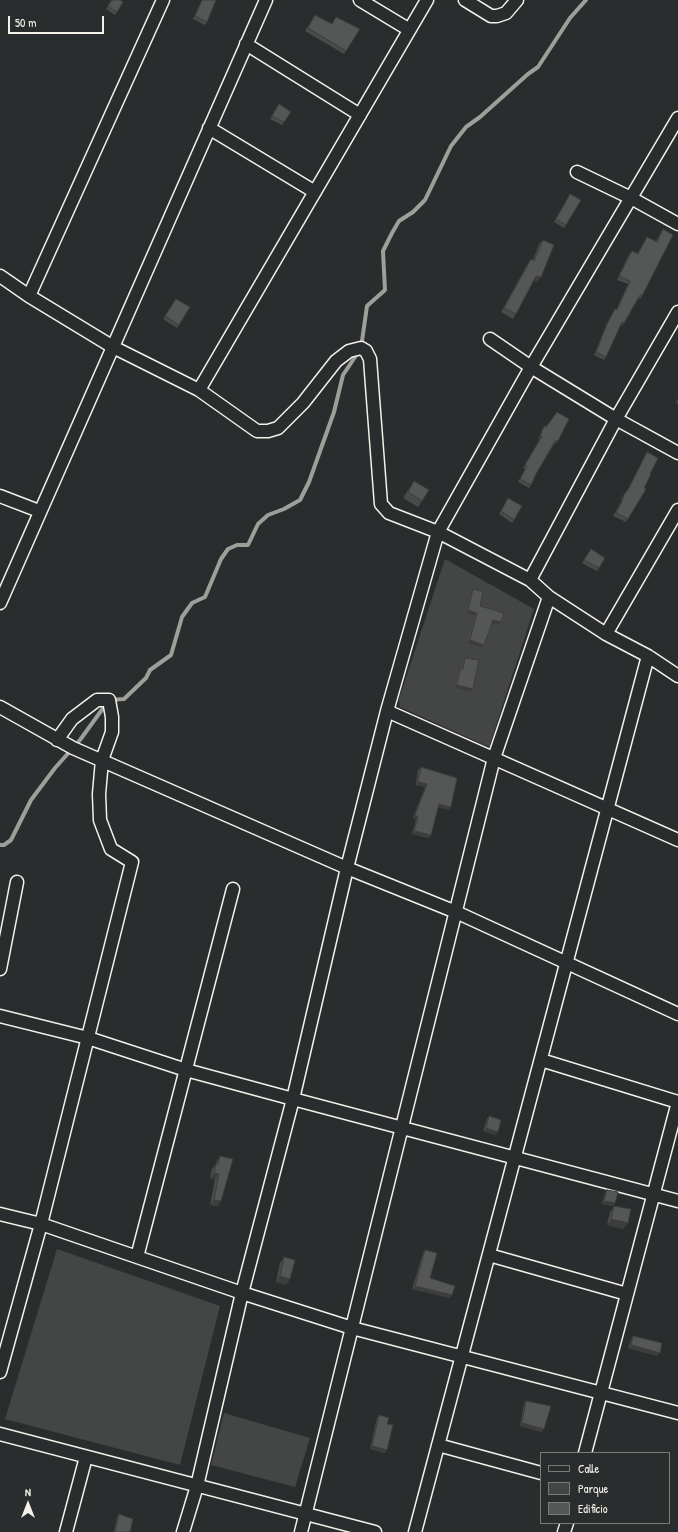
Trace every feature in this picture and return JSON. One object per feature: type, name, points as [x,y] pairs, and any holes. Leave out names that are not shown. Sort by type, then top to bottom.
[{"type":"street","points":[[29,296],[162,0]]},
{"type":"street","points":[[0,603],[39,511],[266,0]]},
{"type":"street","points":[[360,0],[408,29]]},
{"type":"street","points":[[199,390],[360,115],[408,29],[427,0]]},
{"type":"street","points":[[464,0],[491,16],[497,16],[506,13],[517,0]]},
{"type":"street","points":[[246,44],[360,115]]},
{"type":"street","points":[[183,1532],[197,1486],[242,1293],[293,1099],[347,868],[387,711],[438,532],[531,367],[678,118]]},
{"type":"street","points":[[209,128],[315,192]]},
{"type":"street","points":[[577,172],[631,198],[678,224]]},
{"type":"street","points":[[0,276],[29,296],[113,347],[199,390],[257,432],[278,428],[303,403],[336,361],[349,351],[361,348],[366,351],[370,359],[381,504],[389,513],[438,532],[530,580],[549,597],[606,634],[648,656],[678,676]]},
{"type":"street","points":[[530,580],[616,419],[678,312]]},
{"type":"street","points":[[490,339],[531,367],[616,419],[678,453]]},
{"type":"street","points":[[0,496],[39,511]]},
{"type":"street","points":[[606,634],[678,510]]},
{"type":"street","points":[[301,1532],[494,758],[549,597]]},
{"type":"street","points":[[415,1532],[648,656]]},
{"type":"street","points":[[0,1372],[41,1224],[132,862],[111,849],[100,820],[99,794],[102,760],[112,732],[112,717],[109,700],[97,700],[72,720],[58,740]]},
{"type":"street","points":[[0,707],[58,740],[102,760],[347,868],[456,912],[678,1014]]},
{"type":"street","points":[[387,711],[678,840]]},
{"type":"street","points":[[0,969],[17,882]]},
{"type":"street","points":[[137,1257],[233,889]]},
{"type":"street","points":[[0,1016],[88,1038],[186,1070],[678,1201]]},
{"type":"street","points":[[541,1060],[678,1102],[585,1452]]},
{"type":"street","points":[[0,1214],[41,1224],[242,1293],[352,1328],[678,1414]]},
{"type":"street","points":[[489,1255],[627,1294]]},
{"type":"street","points":[[0,1434],[375,1532]]},
{"type":"street","points":[[438,1445],[540,1473]]},
{"type":"street","points":[[66,1532],[86,1456]]},
{"type":"green space","points":[[445,559],[534,609],[489,747],[400,707],[399,699]]},
{"type":"green space","points":[[57,1249],[220,1306],[180,1465],[5,1419]]},
{"type":"green space","points":[[224,1413],[310,1438],[295,1487],[211,1465]]},
{"type":"building","points":[[112,0],[120,0],[123,2],[117,12],[108,6]]},
{"type":"building","points":[[202,0],[216,0],[207,22],[195,16]]},
{"type":"building","points":[[315,15],[332,24],[336,17],[360,29],[346,51],[308,28]]},
{"type":"building","points":[[279,104],[291,112],[284,122],[272,116]]},
{"type":"building","points":[[570,194],[581,200],[566,225],[556,219]]},
{"type":"building","points":[[663,229],[673,235],[642,296],[640,295],[624,323],[622,322],[606,357],[596,352],[607,324],[615,309],[617,310],[630,281],[619,276],[632,251],[638,254],[647,237],[657,242]]},
{"type":"building","points":[[543,240],[554,245],[541,277],[536,276],[516,314],[504,308],[531,259],[534,261]]},
{"type":"building","points":[[176,299],[190,307],[179,325],[165,316]]},
{"type":"building","points":[[557,412],[569,419],[558,441],[556,440],[531,485],[520,479],[527,466],[525,465],[542,436],[540,436],[544,426],[546,427]]},
{"type":"building","points":[[647,452],[658,458],[644,488],[646,489],[628,519],[616,513],[624,497],[623,496],[629,488]]},
{"type":"building","points":[[414,481],[429,490],[422,501],[408,492]]},
{"type":"building","points":[[508,498],[522,506],[514,520],[501,511]]},
{"type":"building","points":[[591,549],[605,558],[599,568],[584,560]]},
{"type":"building","points":[[473,589],[483,592],[480,606],[504,613],[501,622],[493,620],[484,645],[470,640],[477,613],[468,610]]},
{"type":"building","points":[[465,658],[479,660],[473,689],[457,685],[460,669],[463,669]]},
{"type":"building","points":[[421,767],[457,778],[451,807],[439,804],[431,835],[414,831],[418,817],[415,815],[427,784],[418,782]]},
{"type":"building","points":[[489,1116],[501,1120],[498,1132],[486,1128]]},
{"type":"building","points":[[220,1156],[233,1159],[221,1201],[214,1200],[219,1174],[214,1173]]},
{"type":"building","points":[[607,1190],[618,1192],[615,1203],[604,1201]]},
{"type":"building","points":[[614,1206],[631,1209],[628,1223],[611,1219]]},
{"type":"building","points":[[425,1250],[437,1253],[430,1278],[455,1286],[452,1295],[415,1286]]},
{"type":"building","points":[[284,1257],[295,1260],[290,1279],[280,1276]]},
{"type":"building","points":[[633,1336],[662,1343],[660,1353],[631,1345]]},
{"type":"building","points":[[526,1401],[551,1406],[544,1429],[522,1423]]},
{"type":"building","points":[[379,1415],[389,1418],[387,1424],[393,1425],[387,1450],[372,1446]]},
{"type":"building","points":[[119,1514],[133,1519],[130,1532],[115,1532]]},
{"type":"waterway","points":[[0,845],[4,845],[11,840],[31,800],[55,768],[80,740],[109,700],[124,699],[146,678],[150,670],[171,655],[182,617],[192,603],[205,597],[221,559],[228,549],[237,545],[248,545],[258,524],[268,515],[284,509],[300,500],[309,482],[334,412],[343,375],[361,348],[367,306],[385,290],[383,251],[392,233],[399,221],[413,212],[425,200],[451,146],[466,127],[480,117],[528,74],[538,67],[570,18],[586,0]]}]
